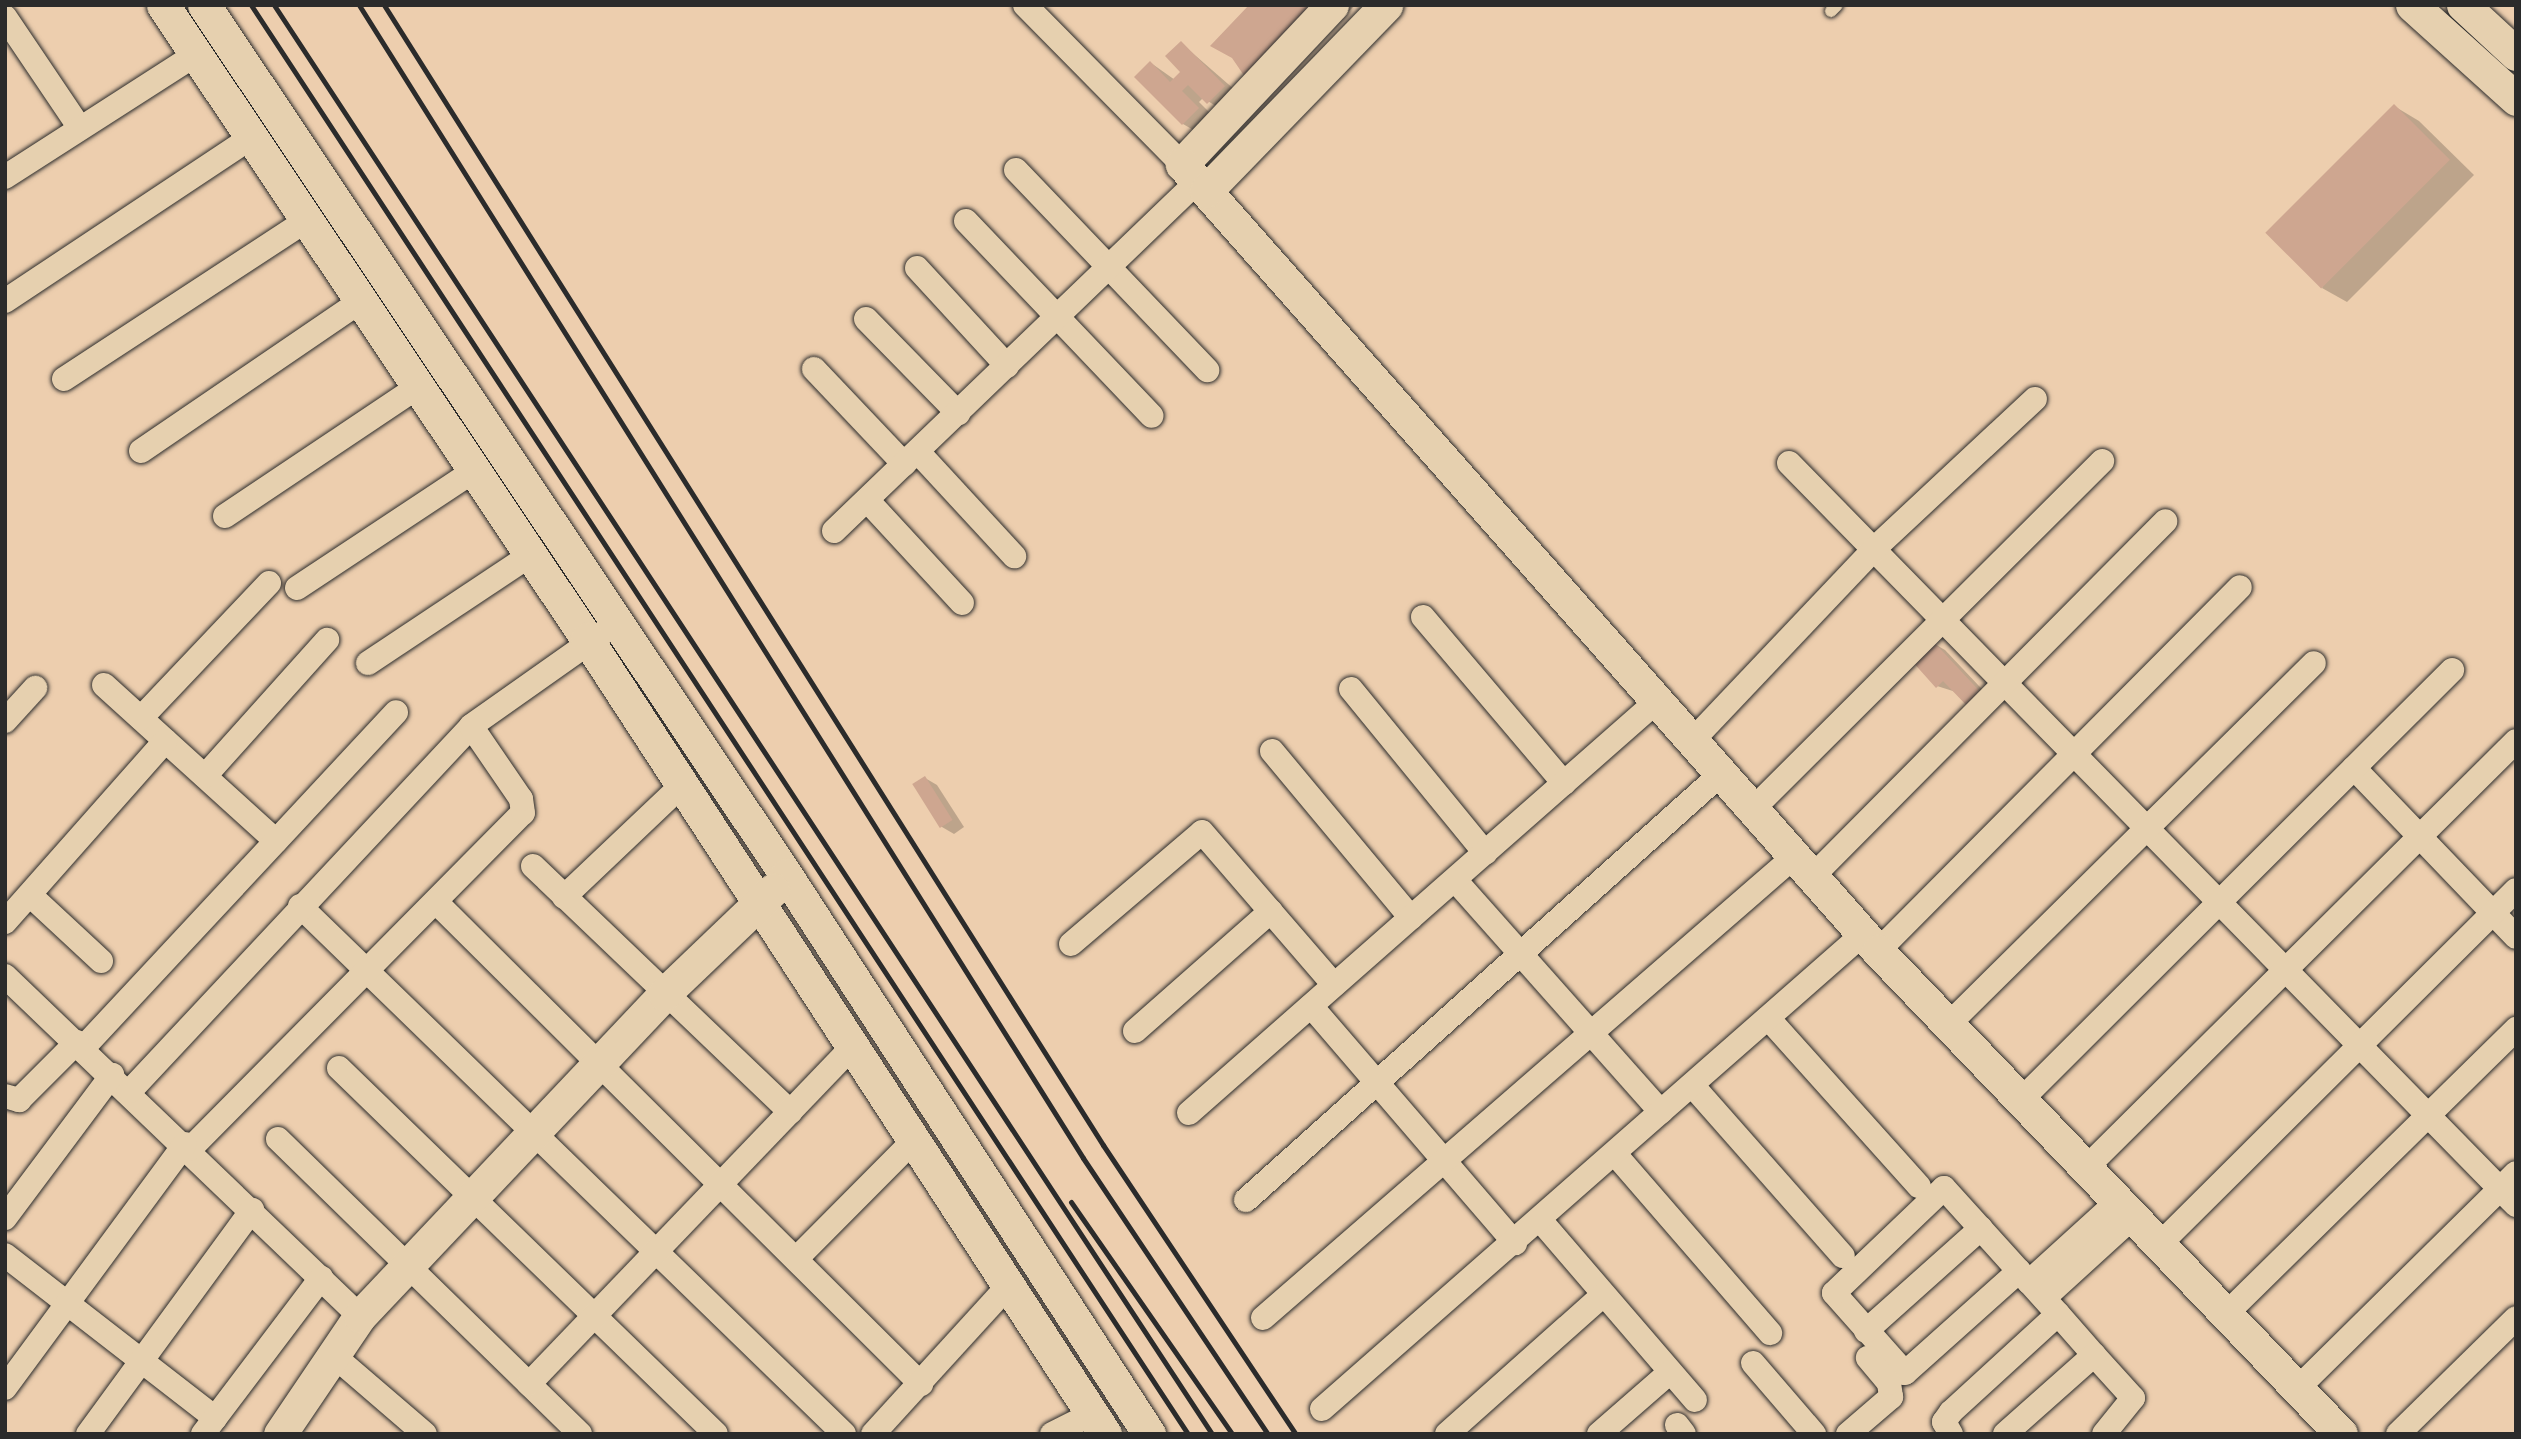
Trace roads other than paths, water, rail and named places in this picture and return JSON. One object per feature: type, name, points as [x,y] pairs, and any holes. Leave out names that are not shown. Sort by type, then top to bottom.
[{"type":"street","points":[[163,5],[362,301],[472,472],[587,639],[1098,1424],[1052,1434]]},
{"type":"street","points":[[204,5],[786,875],[1149,1434]]},
{"type":"street","points":[[1025,5],[1195,179],[1692,741],[1723,772],[1870,943],[2341,1434]]},
{"type":"street","points":[[1195,179],[1332,5]]},
{"type":"street","points":[[834,531],[1112,268],[1195,179],[1386,5]]},
{"type":"street","points":[[2412,5],[2516,99]]},
{"type":"street","points":[[2463,5],[2516,54]]},
{"type":"street","points":[[5,17],[80,128]]},
{"type":"street","points":[[5,177],[195,55]]},
{"type":"street","points":[[5,301],[253,137]]},
{"type":"street","points":[[1016,170],[1207,370]]},
{"type":"street","points":[[64,379],[307,220]]},
{"type":"street","points":[[966,221],[1152,416]]},
{"type":"street","points":[[918,268],[1007,366]]},
{"type":"street","points":[[141,451],[362,301]]},
{"type":"street","points":[[866,319],[958,413]]},
{"type":"street","points":[[814,369],[1014,556]]},
{"type":"street","points":[[225,516],[416,388]]},
{"type":"street","points":[[1692,741],[1874,550],[2035,399]]},
{"type":"street","points":[[1753,809],[2102,461]]},
{"type":"street","points":[[1789,463],[2359,1046],[2428,1115],[2510,1189],[2298,1388]]},
{"type":"street","points":[[297,588],[472,472]]},
{"type":"street","points":[[867,500],[961,603]]},
{"type":"street","points":[[1263,1318],[1591,1032],[1805,865],[2005,683],[2165,521]]},
{"type":"street","points":[[368,663],[529,556]]},
{"type":"street","points":[[141,718],[269,583]]},
{"type":"street","points":[[1322,1409],[1541,1221],[1768,1018],[1870,943],[2074,754],[2240,587]]},
{"type":"street","points":[[1423,617],[1564,783]]},
{"type":"street","points":[[5,1218],[121,1083],[300,906],[471,726],[587,639],[617,623]]},
{"type":"street","points":[[205,776],[327,640]]},
{"type":"street","points":[[1949,1024],[2314,663]]},
{"type":"street","points":[[2021,1100],[2452,670]]},
{"type":"street","points":[[104,685],[276,841]]},
{"type":"street","points":[[5,720],[36,688]]},
{"type":"street","points":[[1350,690],[1485,853]]},
{"type":"street","points":[[1189,1114],[1657,701]]},
{"type":"street","points":[[5,1096],[19,1100],[80,1045],[396,712]]},
{"type":"street","points":[[5,1388],[187,1146],[367,971],[523,813],[521,799],[471,726]]},
{"type":"street","points":[[5,922],[165,741]]},
{"type":"street","points":[[2085,1169],[2288,972],[2516,741]]},
{"type":"street","points":[[1272,751],[1411,918]]},
{"type":"street","points":[[2354,768],[2516,937]]},
{"type":"street","points":[[1246,1200],[1723,772]]},
{"type":"street","points":[[564,897],[681,787]]},
{"type":"street","points":[[1071,944],[1195,832],[1208,836],[1334,985]]},
{"type":"street","points":[[533,866],[789,1112]]},
{"type":"street","points":[[280,1434],[360,1316],[538,1134],[664,994],[759,906],[786,875]]},
{"type":"street","points":[[1455,880],[1661,1112]]},
{"type":"street","points":[[2159,1245],[2516,890]]},
{"type":"street","points":[[30,895],[101,961]]},
{"type":"street","points":[[436,902],[921,1384]]},
{"type":"street","points":[[300,906],[538,1134],[844,1434]]},
{"type":"street","points":[[1135,1031],[1271,911]]},
{"type":"street","points":[[5,976],[187,1146],[360,1316]]},
{"type":"street","points":[[1311,1006],[1515,1242]]},
{"type":"street","points":[[1768,1018],[1919,1186]]},
{"type":"street","points":[[2226,1314],[2516,1029]]},
{"type":"street","points":[[529,1384],[852,1047]]},
{"type":"street","points":[[339,1068],[716,1434]]},
{"type":"street","points":[[1692,1085],[1843,1256]]},
{"type":"street","points":[[278,1139],[580,1434]]},
{"type":"street","points":[[796,1259],[913,1141]]},
{"type":"street","points":[[1615,1154],[1770,1333]]},
{"type":"street","points":[[2104,1434],[2134,1401],[2094,1355],[2037,1291],[1981,1228],[1944,1188],[1836,1287],[1836,1298],[1909,1373],[2037,1291],[2124,1210]]},
{"type":"street","points":[[88,1434],[253,1210]]},
{"type":"street","points":[[1541,1221],[1695,1400]]},
{"type":"street","points":[[1866,1331],[1981,1228]]},
{"type":"street","points":[[5,1255],[69,1301],[142,1360],[209,1426],[321,1278]]},
{"type":"street","points":[[873,1434],[1008,1286]]},
{"type":"street","points":[[1951,1434],[1947,1417],[2037,1291]]},
{"type":"street","points":[[1447,1434],[1602,1294]]},
{"type":"street","points":[[1821,1303],[1892,1390],[1848,1434]]},
{"type":"street","points":[[2398,1434],[2516,1318]]},
{"type":"street","points":[[333,1355],[425,1434]]},
{"type":"street","points":[[2005,1434],[2094,1355]]},
{"type":"street","points":[[1753,1363],[1814,1434]]},
{"type":"street","points":[[1600,1434],[1670,1372]]},
{"type":"railway","points":[[251,5],[1188,1434]]},
{"type":"railway","points":[[274,5],[1212,1434]]},
{"type":"railway","points":[[359,5],[1083,1158],[1268,1434]]},
{"type":"railway","points":[[384,5],[1103,1145],[1296,1434]]},
{"type":"railway","points":[[1071,1202],[1232,1434]]}]
